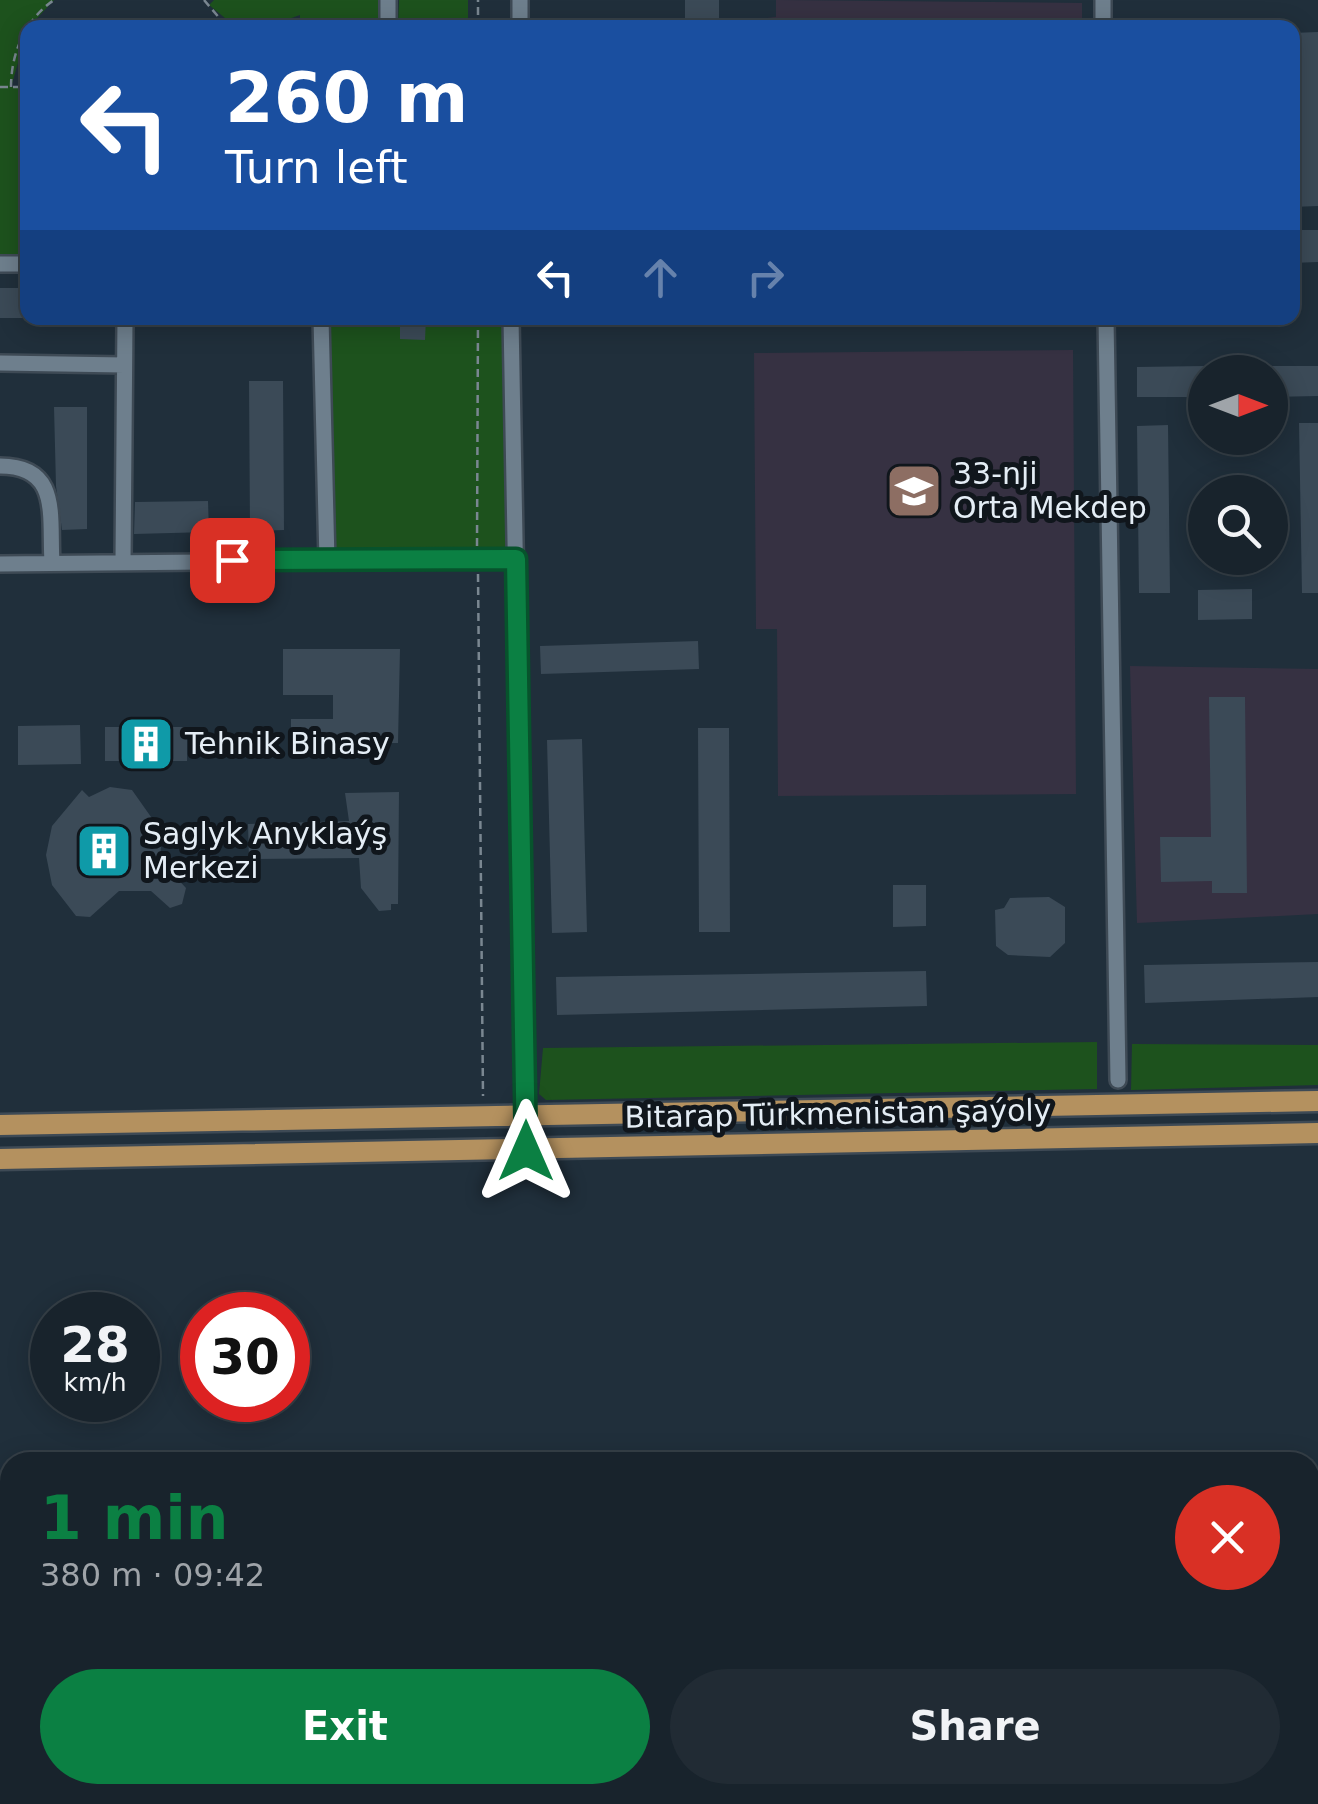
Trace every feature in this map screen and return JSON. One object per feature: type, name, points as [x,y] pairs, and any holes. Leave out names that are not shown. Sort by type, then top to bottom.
[{"type":"main road","name":"Bitarap Türkmenistan şaýoly","points":[[0,1125],[1318,1101]]},
{"type":"main road","name":"Bitarap Türkmenistan şaýoly","points":[[0,1160],[1318,1133]]},
{"type":"street","points":[[123,560],[125,325]]},
{"type":"street","points":[[321,325],[328,561]]},
{"type":"street","points":[[512,325],[526,1151]]},
{"type":"street","points":[[1106,325],[1118,1080]]},
{"type":"street","points":[[0,363],[124,365]]},
{"type":"street","points":[[0,466],[31,470],[41,478],[49,501],[52,562]]},
{"type":"street","points":[[0,564],[516,559]]},
{"type":"path","points":[[30,20],[54,0]]},
{"type":"path","points":[[204,0],[221,20]]},
{"type":"path","points":[[11,87],[11,70],[20,46]]},
{"type":"path","points":[[0,87],[20,87]]},
{"type":"path","points":[[478,325],[483,1116]]},
{"type":"shaded area","points":[[776,0],[1082,3],[1082,20],[767,20],[776,17]]},
{"type":"shaded area","name":"33-nji Orta Mekdep","points":[[1073,350],[1076,794],[778,796],[777,629],[756,629],[754,353]]},
{"type":"shaded area","points":[[1130,666],[1318,669],[1318,914],[1137,923]]},
{"type":"green space","points":[[0,0],[54,0],[35,20],[20,20],[20,56],[11,87],[20,88],[20,264],[0,264]]},
{"type":"green space","points":[[214,0],[388,0],[388,20],[300,20],[300,15],[286,20],[227,20],[209,5]]},
{"type":"green space","points":[[399,0],[468,0],[468,20],[398,20]]},
{"type":"green space","points":[[319,325],[504,325],[508,552],[323,555]]},
{"type":"green space","points":[[1097,1042],[1097,1089],[546,1100],[539,1094],[543,1048]]},
{"type":"green space","points":[[1132,1044],[1318,1045],[1318,1085],[1131,1090]]},
{"type":"building","points":[[685,0],[719,0],[719,20],[685,20]]},
{"type":"building","points":[[1318,32],[1318,206],[1300,207],[1300,33]]},
{"type":"building","points":[[1300,230],[1318,230],[1318,262],[1300,263]]},
{"type":"building","points":[[0,288],[20,288],[20,318],[0,318]]},
{"type":"building","points":[[400,325],[426,325],[425,340],[400,339]]},
{"type":"building","points":[[1188,366],[1188,397],[1137,397],[1137,367]]},
{"type":"building","points":[[1288,366],[1318,366],[1318,396],[1288,397]]},
{"type":"building","points":[[249,381],[283,381],[284,530],[250,531]]},
{"type":"building","points":[[54,407],[87,407],[87,529],[62,530],[56,486]]},
{"type":"building","points":[[1299,423],[1318,423],[1318,593],[1302,593]]},
{"type":"building","points":[[1168,425],[1170,593],[1139,593],[1137,426]]},
{"type":"building","points":[[208,501],[209,532],[134,534],[135,502]]},
{"type":"building","points":[[1252,589],[1252,619],[1198,620],[1198,590]]},
{"type":"building","points":[[698,641],[699,669],[541,674],[540,646]]},
{"type":"building","points":[[283,649],[400,649],[398,743],[291,744],[291,719],[333,719],[333,695],[283,695]]},
{"type":"building","points":[[1209,697],[1245,697],[1247,893],[1212,893],[1212,881],[1161,882],[1160,837],[1211,837]]},
{"type":"building","points":[[80,725],[81,764],[18,765],[18,726]]},
{"type":"building","name":"Tehnik Binasy","points":[[105,727],[187,727],[187,761],[105,761]]},
{"type":"building","points":[[698,728],[729,728],[730,932],[699,932]]},
{"type":"building","points":[[582,739],[587,932],[552,933],[547,740]]},
{"type":"building","name":"Saglyk Anyklaýş Merkezi","points":[[110,787],[132,790],[168,841],[161,846],[160,860],[186,888],[182,904],[170,908],[151,891],[119,891],[90,917],[76,916],[52,885],[46,855],[52,826],[82,790],[89,797]]},
{"type":"building","points":[[399,792],[398,904],[391,904],[391,910],[379,911],[361,888],[359,858],[249,859],[248,824],[349,821],[345,793]]},
{"type":"building","points":[[893,885],[926,885],[926,926],[893,927]]},
{"type":"building","points":[[1049,897],[1065,907],[1065,943],[1050,957],[1008,955],[996,946],[995,910],[1004,908],[1010,898]]},
{"type":"building","points":[[1318,962],[1318,997],[1145,1003],[1144,965]]},
{"type":"building","points":[[926,971],[927,1006],[557,1015],[556,977]]},
{"type":"place","name":"33-nji Orta Mekdep","points":[[914,491]]},
{"type":"place","name":"Tehnik Binasy","points":[[146,744]]},
{"type":"place","name":"Saglyk Anyklaýş Merkezi","points":[[104,851]]},
{"type":"route","points":[[232,560],[516,559],[526,1151]]}]
